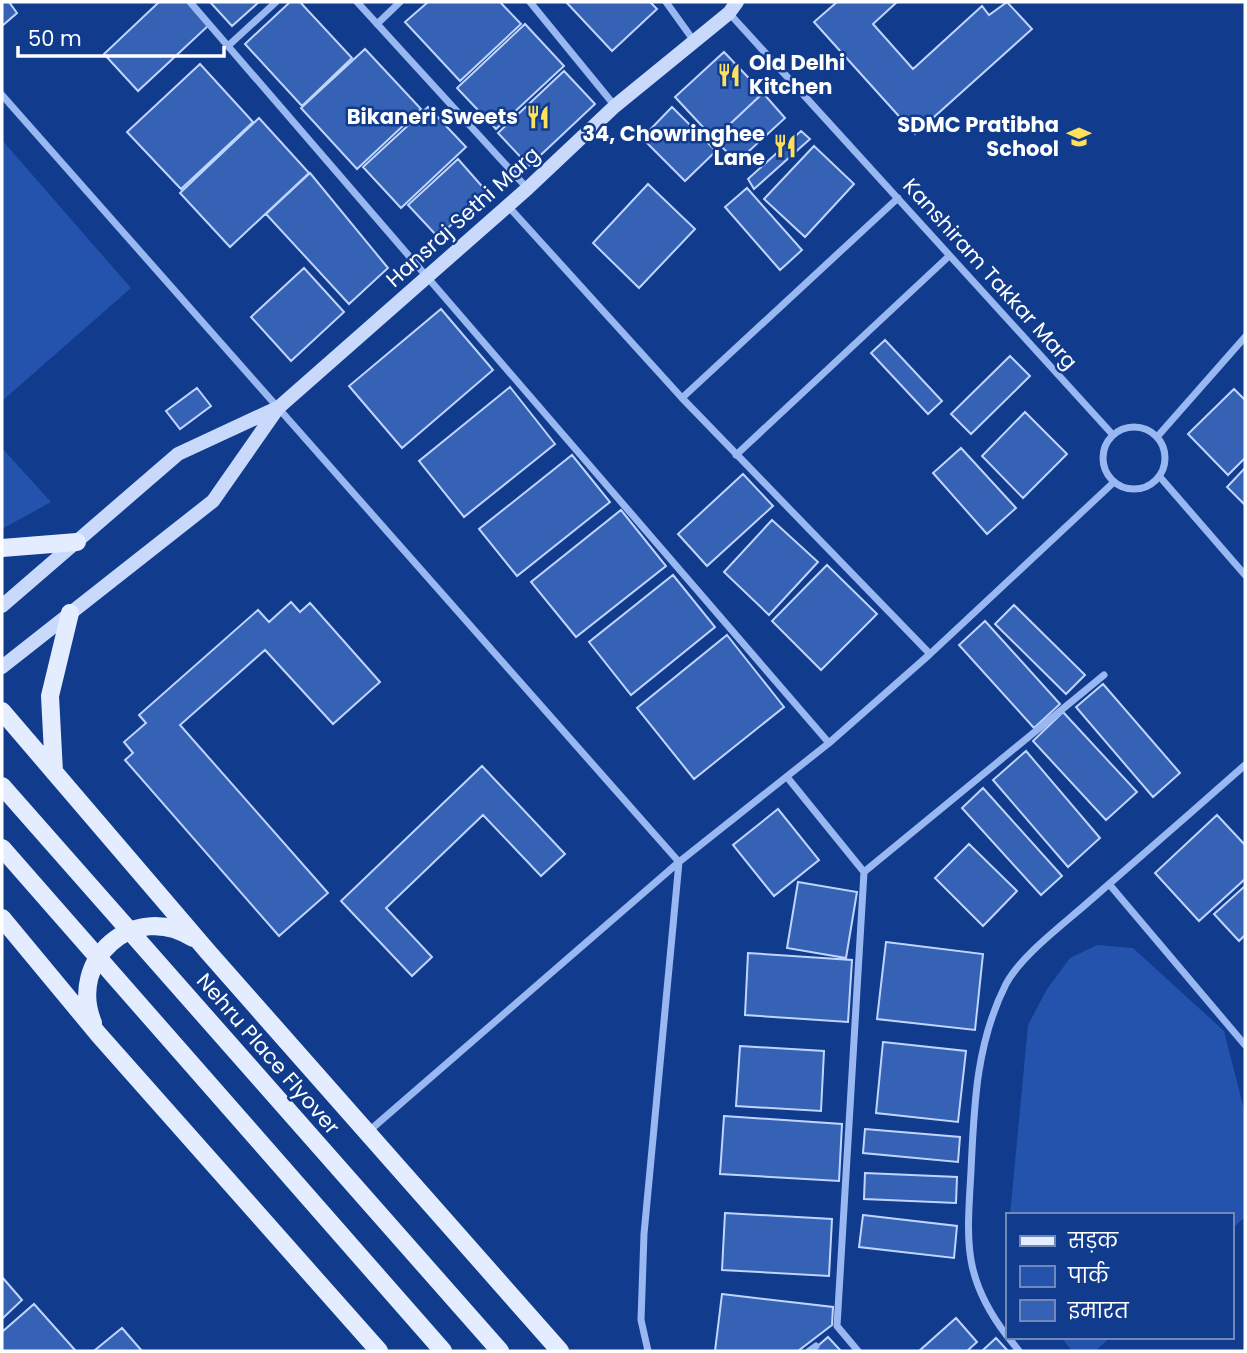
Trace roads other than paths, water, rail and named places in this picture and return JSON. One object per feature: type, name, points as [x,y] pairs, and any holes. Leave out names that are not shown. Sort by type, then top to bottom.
[{"type":"main road","points":[[2,548],[77,542]]},
{"type":"main road","points":[[54,772],[50,696],[70,613]]},
{"type":"main road","points":[[2,711],[209,953],[369,1131],[560,1351]]},
{"type":"main road","name":"Nehru Place Flyover","points":[[2,786],[500,1351]]},
{"type":"main road","points":[[2,848],[443,1351]]},
{"type":"main road","points":[[2,918],[99,1035],[379,1351]]},
{"type":"main road","points":[[99,1035],[87,1004],[86,988],[93,964],[107,944],[136,928],[160,926],[184,932],[209,953]]},
{"type":"street","points":[[190,2],[829,743]]},
{"type":"street","points":[[228,46],[276,2]]},
{"type":"street","points":[[357,2],[528,188]]},
{"type":"street","points":[[377,24],[400,2]]},
{"type":"street","points":[[530,2],[615,106]]},
{"type":"street","points":[[666,2],[694,41]]},
{"type":"street","name":"Hansraj Sethi Marg","points":[[2,667],[213,501],[278,408],[428,278],[615,106],[733,7]]},
{"type":"street","name":"Kanshiram Takkar Marg","points":[[733,7],[948,257],[1113,435]]},
{"type":"street","points":[[2,95],[679,862],[643,1234],[640,1320],[648,1351]]},
{"type":"street","points":[[682,398],[898,198]]},
{"type":"street","points":[[508,206],[682,398],[930,654]]},
{"type":"street","points":[[736,455],[948,257]]},
{"type":"street","points":[[1157,437],[1245,337]]},
{"type":"street","name":"Hansraj Sethi Marg","points":[[2,606],[178,454],[278,408]]},
{"type":"street","points":[[1135,426],[1157,437],[1166,458],[1160,477],[1142,489],[1126,489],[1114,482],[1103,461],[1105,447],[1113,435],[1135,426]]},
{"type":"street","points":[[1160,477],[1245,575]]},
{"type":"street","points":[[369,1131],[679,862],[829,743],[930,654],[1114,482]]},
{"type":"street","points":[[864,872],[1104,675]]},
{"type":"street","points":[[1006,1334],[993,1317],[974,1281],[967,1230],[975,1090],[986,1033],[1007,982],[1046,939],[1245,765]]},
{"type":"street","points":[[787,777],[864,872],[837,1326],[858,1351]]},
{"type":"street","points":[[1109,884],[1245,1045]]},
{"type":"place","name":"Old Delhi Kitchen","points":[[729,75]]},
{"type":"place","name":"Bikaneri Sweets","points":[[538,117]]},
{"type":"place","name":"SDMC Pratibha School","points":[[1079,137]]},
{"type":"place","name":"34, Chowringhee Lane","points":[[785,146]]}]
